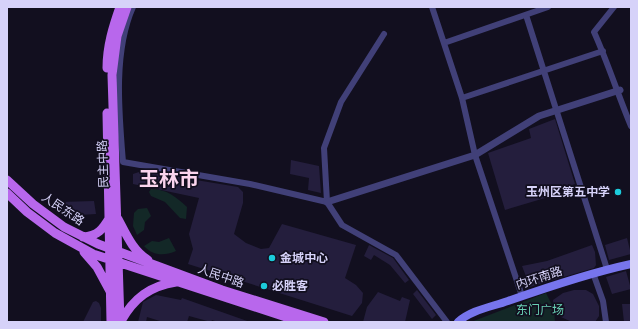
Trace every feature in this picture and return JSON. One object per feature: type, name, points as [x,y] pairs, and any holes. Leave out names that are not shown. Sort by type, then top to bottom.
[{"type":"main road","name":"民主中路","points":[[120,7],[107,54],[114,250],[120,322]]},
{"type":"main road","name":"民主中路","points":[[114,217],[119,162],[112,75],[113,58],[117,36],[127,7]]},
{"type":"main road","name":"人民东路","points":[[7,180],[33,204],[64,227],[114,250]]},
{"type":"main road","name":"人民东路","points":[[8,194],[27,212],[55,233],[93,254],[115,261]]},
{"type":"main road","points":[[83,237],[93,236],[114,217],[138,252],[162,268]]},
{"type":"main road","points":[[77,245],[97,267],[111,297]]},
{"type":"main road","name":"人民中路","points":[[114,250],[222,290],[324,322]]},
{"type":"main road","name":"民主中路","points":[[111,322],[111,297],[115,261]]},
{"type":"main road","name":"人民中路","points":[[115,261],[301,322]]},
{"type":"main road","name":"内环南路","points":[[458,322],[466,315],[522,296],[593,273],[631,264]]},
{"type":"main road","points":[[120,322],[127,310],[141,294],[163,284],[178,282]]},
{"type":"street","points":[[133,7],[124,34],[120,54],[119,162],[250,184],[327,202],[475,155],[539,116],[618,91]]},
{"type":"street","points":[[432,7],[462,98],[475,155],[522,296]]},
{"type":"street","points":[[444,43],[548,7]]},
{"type":"street","points":[[614,7],[594,32],[603,51],[631,126]]},
{"type":"street","points":[[526,15],[607,269]]},
{"type":"street","points":[[384,34],[341,102],[324,148],[327,202],[342,225],[396,255],[447,322]]},
{"type":"street","points":[[462,98],[603,51]]},
{"type":"street","points":[[593,273],[603,301],[606,322]]},
{"type":"green space","points":[[151,189],[167,192],[183,203],[187,207],[186,219],[180,218],[165,202],[151,196],[149,192]]},
{"type":"green space","points":[[147,208],[151,216],[145,222],[144,230],[137,235],[133,226],[134,213],[138,209]]},
{"type":"green space","points":[[169,238],[176,251],[167,254],[159,254],[151,252],[144,246],[152,241],[159,242]]},
{"type":"green space","name":"东门广场","points":[[546,293],[554,309],[555,322],[471,322]]},
{"type":"building","points":[[555,119],[575,184],[544,194],[545,198],[505,210],[488,153],[531,138],[529,129]]},
{"type":"building","points":[[291,160],[319,166],[321,193],[308,190],[309,178],[290,174]]},
{"type":"building","name":"金城中心","points":[[142,171],[238,187],[243,192],[243,203],[234,234],[246,243],[261,249],[269,248],[282,224],[356,245],[345,278],[356,285],[363,293],[362,303],[352,316],[188,264],[193,249],[189,234],[199,198],[133,184],[133,174]]},
{"type":"building","points":[[94,201],[96,214],[63,216],[60,202]]},
{"type":"building","points":[[627,238],[631,254],[609,260],[605,245]]},
{"type":"building","points":[[369,245],[393,258],[409,280],[405,283],[390,265],[374,255],[371,260],[364,256]]},
{"type":"building","points":[[592,245],[595,252],[596,265],[594,268],[530,287],[522,266],[547,261]]},
{"type":"building","points":[[626,271],[631,289],[612,294],[606,277]]},
{"type":"building","points":[[417,290],[436,315],[432,319],[413,294]]},
{"type":"building","points":[[574,290],[586,290],[593,294],[599,306],[599,316],[595,322],[572,322],[561,317],[554,309],[553,300],[563,293]]},
{"type":"building","points":[[378,292],[400,301],[402,297],[410,300],[405,322],[363,322],[367,307]]},
{"type":"building","points":[[156,295],[181,300],[182,298],[250,322],[218,322],[212,320],[211,322],[189,316],[187,322],[163,322],[147,317],[146,322],[138,322],[143,302]]},
{"type":"building","points":[[96,301],[99,303],[101,308],[101,322],[83,322],[93,302]]},
{"type":"building","points":[[622,304],[631,304],[631,322],[624,322]]},
{"type":"place","name":"玉州区第五中学","points":[[618,192]]},
{"type":"place","name":"金城中心","points":[[272,258]]},
{"type":"place","name":"必胜客","points":[[264,286]]},
{"type":"district","name":"玉林市","points":[[169,179]]}]
